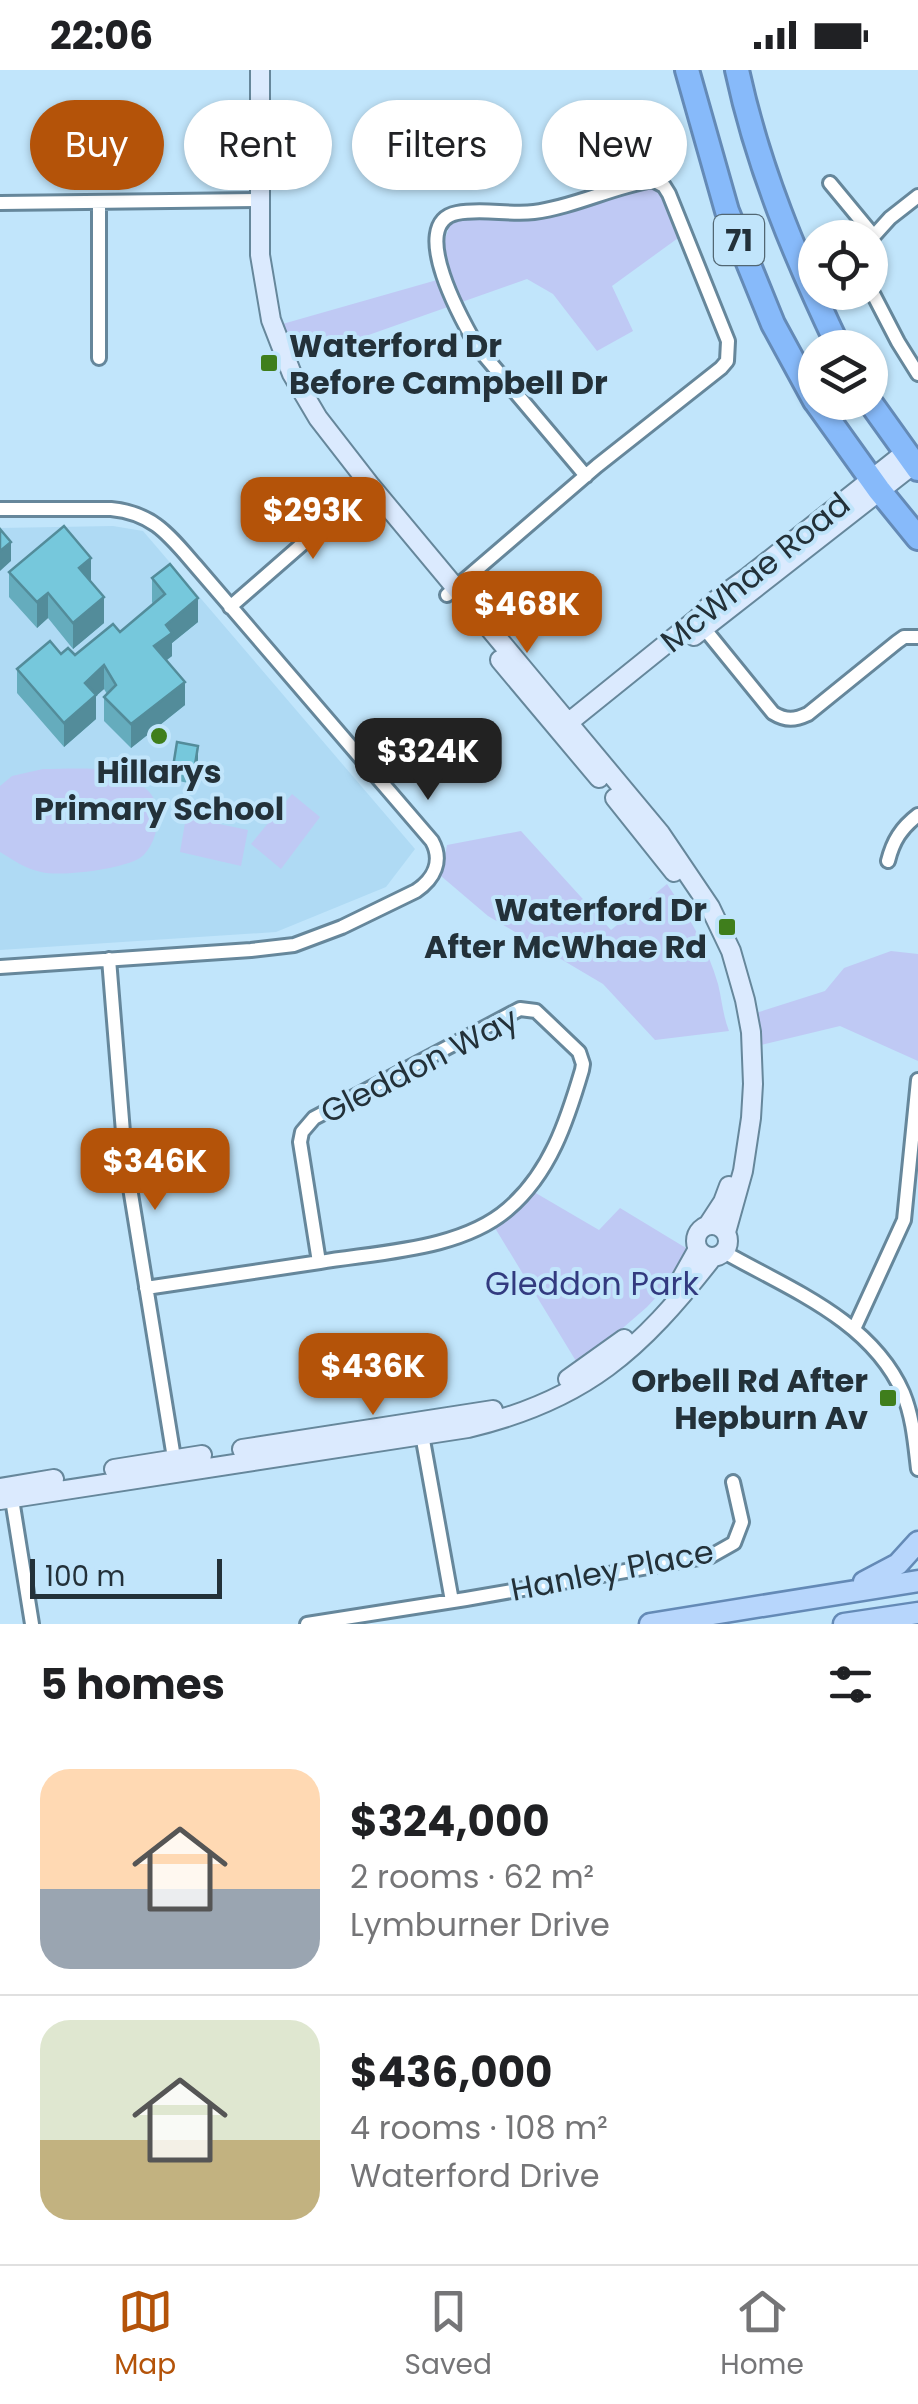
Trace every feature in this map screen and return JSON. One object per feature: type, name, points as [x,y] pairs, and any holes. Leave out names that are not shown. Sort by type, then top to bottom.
[{"type":"highway","name":"71","points":[[686,70],[727,211],[772,324],[798,370]]},
{"type":"highway","name":"71","points":[[738,70],[752,133],[789,239],[831,330]]},
{"type":"highway","name":"71","points":[[829,420],[918,538]]},
{"type":"highway","points":[[883,420],[913,462]]},
{"type":"main road","points":[[815,1598],[888,1571],[918,1542]]},
{"type":"main road","points":[[650,1624],[918,1581]]},
{"type":"main road","points":[[844,1624],[918,1613]]},
{"type":"street","points":[[249,70],[255,200]]},
{"type":"street","points":[[260,70],[252,277],[264,329],[280,370],[305,415],[365,489],[683,864],[721,928],[738,971],[751,1032],[751,1118],[743,1170],[717,1229],[697,1235],[711,1253],[819,1304],[854,1329],[884,1360],[902,1393],[914,1432],[918,1469]]},
{"type":"street","points":[[451,592],[586,476],[721,368],[729,354],[728,342],[670,194],[653,180],[540,211],[456,213],[441,222],[438,229],[442,274],[478,348],[586,476]]},
{"type":"street","points":[[830,182],[858,220]]},
{"type":"street","points":[[888,223],[918,196]]},
{"type":"street","points":[[0,203],[255,200]]},
{"type":"street","points":[[99,203],[99,358]]},
{"type":"street","points":[[881,310],[918,374]]},
{"type":"street","name":"McWhae Road","points":[[568,731],[875,484],[913,462]]},
{"type":"street","points":[[230,607],[365,489]]},
{"type":"street","points":[[0,509],[124,510],[153,521],[185,553],[437,850],[437,866],[427,884],[400,901],[310,940],[252,950],[0,966]]},
{"type":"street","points":[[701,624],[773,714],[792,720],[808,714],[896,642],[904,637],[918,637]]},
{"type":"street","points":[[888,861],[893,842],[918,815]]},
{"type":"street","points":[[109,960],[124,1158],[175,1465]]},
{"type":"street","name":"Gleddon Way","points":[[146,1288],[319,1262],[420,1246],[488,1224],[534,1182],[565,1126],[583,1064],[579,1052],[536,1011],[520,1009],[314,1118],[302,1132],[300,1142],[319,1262]]},
{"type":"street","points":[[854,1329],[911,1221],[918,1080]]},
{"type":"street","points":[[32,1624],[5,1493],[421,1428],[468,1428],[525,1412],[609,1368],[655,1326],[681,1298],[711,1253],[728,1242],[717,1229]]},
{"type":"street","points":[[421,1428],[452,1601]]},
{"type":"street","name":"Hanley Place","points":[[307,1624],[711,1556],[734,1543],[742,1522],[733,1482]]},
{"type":"shaded area","name":"Hillarys Primary School","points":[[113,526],[143,531],[415,849],[386,887],[276,932],[0,950],[0,528]]},
{"type":"green space","points":[[632,190],[663,190],[685,233],[612,286],[633,331],[597,351],[553,294],[527,279],[295,361],[279,325],[451,276],[441,250],[450,225],[471,212],[543,217]]},
{"type":"green space","points":[[43,769],[112,771],[143,786],[155,801],[158,816],[153,840],[145,853],[120,866],[51,873],[35,871],[0,852],[0,786],[12,776]]},
{"type":"green space","points":[[292,794],[320,817],[281,869],[251,844]]},
{"type":"green space","points":[[186,817],[248,830],[241,866],[180,852]]},
{"type":"green space","points":[[521,831],[611,930],[667,884],[709,958],[729,1031],[655,1040],[603,984],[488,916],[441,876],[447,845]]},
{"type":"green space","points":[[891,951],[918,954],[918,1061],[840,1026],[761,1045],[756,1013],[825,991],[844,968]]},
{"type":"green space","name":"Gleddon Park","points":[[534,1192],[599,1230],[620,1208],[686,1248],[673,1279],[579,1366],[495,1228]]},
{"type":"building","points":[[64,526],[91,558],[79,568],[104,597],[73,623],[48,593],[37,602],[9,572]]},
{"type":"building","points":[[0,529],[11,542],[0,551]]},
{"type":"building","points":[[170,564],[198,598],[166,625],[172,633],[154,646],[185,682],[131,724],[104,697],[116,685],[104,665],[85,683],[96,695],[64,723],[17,669],[50,641],[61,654],[68,648],[75,655],[113,624],[120,632],[165,594],[152,578]]},
{"type":"building","points":[[177,742],[198,746],[194,771],[173,767]]},
{"type":"place","name":"Waterford Dr Before Campbell Dr","points":[[269,363]]},
{"type":"place","name":"Hillarys Primary School","points":[[159,736]]},
{"type":"place","name":"Waterford Dr After McWhae Rd","points":[[727,927]]},
{"type":"place","name":"Orbell Rd After Hepburn Av","points":[[888,1398]]}]
